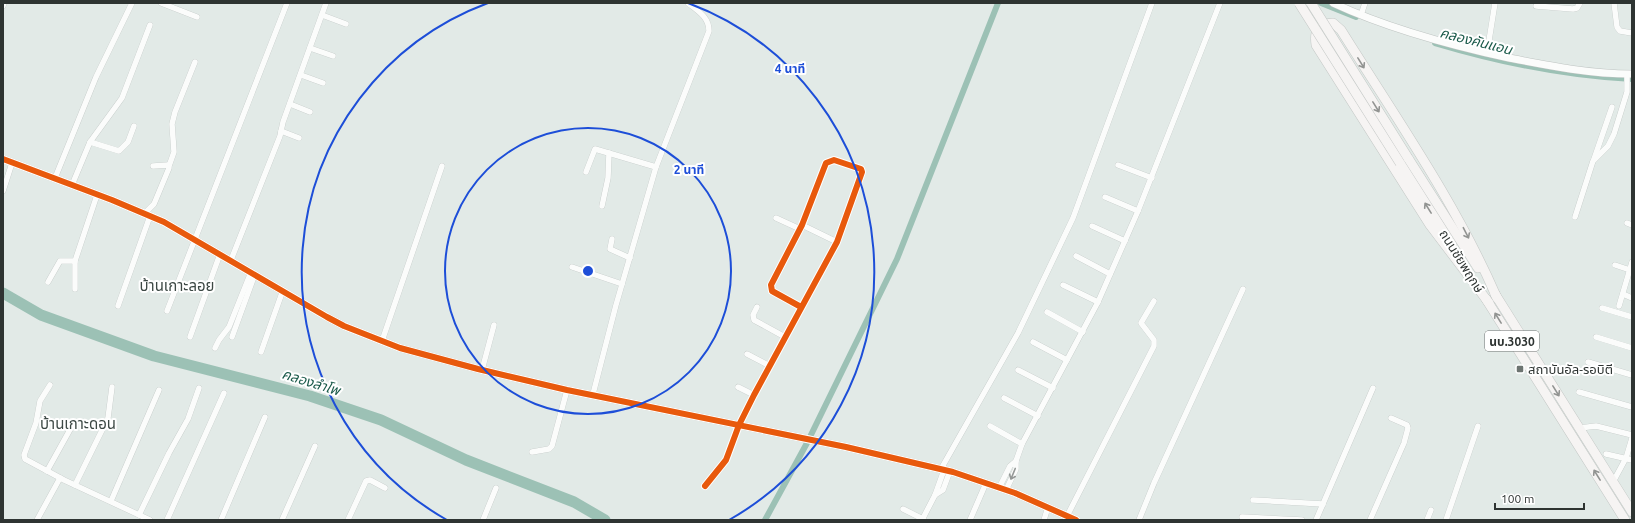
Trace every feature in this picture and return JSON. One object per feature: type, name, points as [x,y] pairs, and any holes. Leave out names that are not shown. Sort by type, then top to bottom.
[{"type":"main road","name":"ถนนชัยพฤกษ์","points":[[1299,3],[1625,520]]},
{"type":"main road","name":"ถนนชัยพฤกษ์","points":[[1311,3],[1632,512]]},
{"type":"main road","points":[[1489,303],[1430,225],[1316,45],[1315,35],[1318,28],[1324,24],[1333,23],[1341,30],[1453,208],[1486,271],[1497,298]]},
{"type":"street","points":[[55,178],[96,77],[132,3]]},
{"type":"street","points":[[160,3],[197,17]]},
{"type":"street","points":[[167,311],[287,3]]},
{"type":"street","points":[[231,260],[281,131],[326,3]]},
{"type":"street","points":[[593,394],[622,284],[656,167],[709,31],[709,23],[705,17],[688,3]]},
{"type":"street","points":[[902,509],[922,519],[935,495],[943,490],[945,470],[1018,333],[1073,218],[1152,3]]},
{"type":"street","points":[[1002,489],[1016,469],[1016,461],[1022,444],[1098,302],[1152,178],[1220,3]]},
{"type":"street","points":[[1333,3],[1361,15],[1414,33],[1487,53],[1574,71],[1629,77],[1627,92],[1612,138],[1605,150],[1593,161]]},
{"type":"street","points":[[1361,15],[1365,3]]},
{"type":"street","points":[[1487,53],[1495,3]]},
{"type":"street","points":[[1536,6],[1573,9],[1578,8],[1580,3]]},
{"type":"street","points":[[1614,3],[1617,27],[1620,31],[1632,33]]},
{"type":"street","points":[[322,15],[346,24]]},
{"type":"street","points":[[72,185],[90,142],[122,98],[150,25]]},
{"type":"street","points":[[310,48],[333,56]]},
{"type":"street","points":[[118,306],[147,215],[154,204],[174,152],[172,124],[195,62]]},
{"type":"street","points":[[301,76],[322,83]]},
{"type":"street","points":[[290,104],[310,112]]},
{"type":"street","points":[[1575,216],[1612,107]]},
{"type":"street","points":[[90,142],[119,151],[128,142],[134,126]]},
{"type":"street","points":[[281,131],[299,138]]},
{"type":"street","points":[[586,172],[595,149],[656,167]]},
{"type":"street","points":[[602,206],[608,178],[609,153]]},
{"type":"street","points":[[3,158],[147,215],[194,239],[344,326],[400,348],[482,370],[567,390],[593,394],[945,470],[1002,489],[1048,507],[1065,518],[1076,520]]},
{"type":"street","points":[[705,486],[726,460],[739,425],[754,395],[837,242],[861,176],[861,169],[834,160],[826,163],[801,227],[771,288],[801,307]]},
{"type":"street","points":[[3,191],[12,162]]},
{"type":"street","points":[[154,166],[164,164],[169,166]]},
{"type":"street","points":[[1118,165],[1152,178]]},
{"type":"street","points":[[382,341],[442,166]]},
{"type":"street","points":[[75,289],[75,261],[97,195]]},
{"type":"street","points":[[1104,197],[1138,211]]},
{"type":"street","points":[[776,218],[837,242]]},
{"type":"street","points":[[1092,226],[1125,241]]},
{"type":"street","points":[[612,239],[610,249],[630,258]]},
{"type":"street","points":[[190,337],[220,254]]},
{"type":"street","points":[[1076,256],[1110,274]]},
{"type":"street","points":[[48,282],[60,260],[75,261]]},
{"type":"street","points":[[1619,306],[1632,262]]},
{"type":"street","points":[[1615,265],[1630,270]]},
{"type":"street","points":[[572,267],[622,284]]},
{"type":"street","points":[[232,337],[253,273]]},
{"type":"street","points":[[216,348],[219,340],[229,327],[253,273]]},
{"type":"street","points":[[1063,285],[1098,302]]},
{"type":"street","points":[[1139,520],[1154,483],[1243,289]]},
{"type":"street","points":[[261,352],[283,290]]},
{"type":"street","points":[[1623,294],[1632,298]]},
{"type":"street","points":[[1065,518],[1154,346],[1154,340],[1141,322],[1154,301]]},
{"type":"street","points":[[757,307],[753,315],[754,320],[785,337]]},
{"type":"street","points":[[1602,308],[1632,317]]},
{"type":"street","points":[[1047,312],[1082,332]]},
{"type":"street","points":[[482,370],[494,325]]},
{"type":"street","points":[[1596,337],[1632,348]]},
{"type":"street","points":[[1033,342],[1068,360]]},
{"type":"street","points":[[747,354],[770,366]]},
{"type":"street","points":[[1588,362],[1632,375]]},
{"type":"street","points":[[1018,370],[1053,388]]},
{"type":"street","points":[[50,385],[40,401],[36,423],[24,456],[25,459],[31,464],[150,520]]},
{"type":"street","points":[[75,485],[108,418],[112,387]]},
{"type":"street","points":[[738,387],[754,395]]},
{"type":"street","points":[[139,515],[169,453],[188,419],[199,388]]},
{"type":"street","points":[[1316,520],[1373,388]]},
{"type":"street","points":[[111,501],[159,390]]},
{"type":"street","points":[[532,452],[552,446],[567,390]]},
{"type":"street","points":[[1579,392],[1632,407]]},
{"type":"street","points":[[167,520],[224,393]]},
{"type":"street","points":[[1004,398],[1038,416]]},
{"type":"street","points":[[221,520],[265,417]]},
{"type":"street","points":[[1370,520],[1404,443],[1408,428],[1407,425],[1391,418]]},
{"type":"street","points":[[47,471],[72,426]]},
{"type":"street","points":[[990,426],[1022,444]]},
{"type":"street","points":[[1446,520],[1478,426]]},
{"type":"street","points":[[1580,428],[1596,426],[1632,437],[1629,459],[1614,482]]},
{"type":"street","points":[[282,520],[316,446]]},
{"type":"street","points":[[1606,454],[1629,459]]},
{"type":"street","points":[[37,520],[60,478]]},
{"type":"street","points":[[348,520],[366,481],[370,480],[384,488]]},
{"type":"street","points":[[970,520],[986,483]]},
{"type":"street","points":[[483,520],[496,488]]},
{"type":"street","points":[[1253,500],[1323,504]]},
{"type":"street","points":[[1044,520],[1048,507]]},
{"type":"street","points":[[1427,520],[1431,510]]},
{"type":"street","points":[[1242,517],[1302,520]]},
{"type":"waterway","points":[[765,520],[807,443],[897,259],[998,3]]},
{"type":"waterway","name":"คลองคันแอน","points":[[1321,3],[1356,17]]},
{"type":"waterway","name":"คลองคันแอน","points":[[1435,43],[1533,67],[1582,75],[1632,79]]},
{"type":"waterway","name":"คลองลำโพ","points":[[3,293],[41,315],[154,356],[310,396],[381,420],[466,460],[574,502],[605,520]]},
{"type":"cycle path","points":[[3,159],[112,200],[164,222],[327,317],[344,326],[400,348],[478,369],[567,390],[846,447],[953,472],[1015,493],[1076,520]]},
{"type":"cycle path","points":[[705,486],[726,460],[739,425],[754,395],[837,242],[862,172],[861,169],[834,160],[826,163],[802,225],[771,285],[772,291],[801,307]]},
{"type":"place","name":"สถาบันอัล-รอบิตี","points":[[1520,369]]},
{"type":"district","name":"บ้านเกาะลอย","points":[[177,285]]},
{"type":"district","name":"บ้านเกาะดอน","points":[[78,423]]}]
